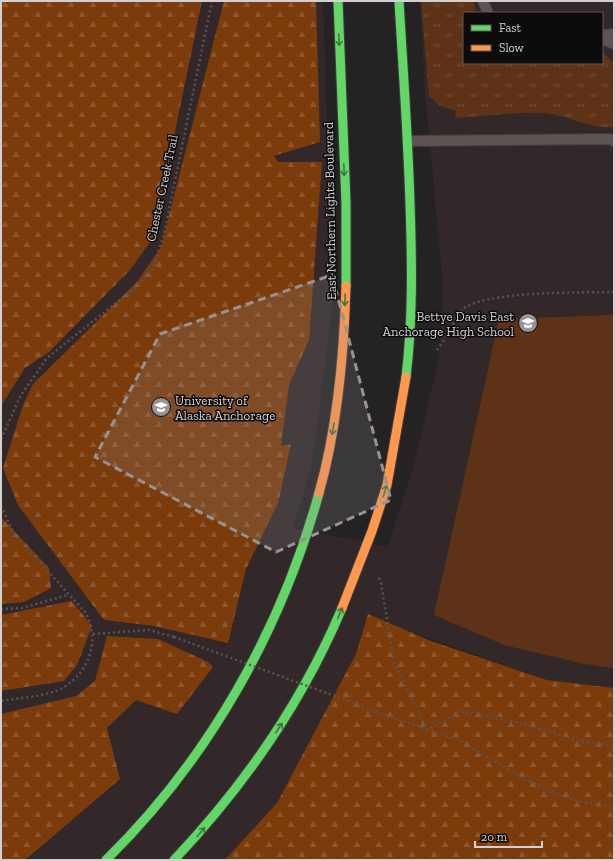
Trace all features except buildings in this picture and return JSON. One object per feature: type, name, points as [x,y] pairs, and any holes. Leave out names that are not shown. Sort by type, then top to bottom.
[{"type":"main road","name":"East Northern Lights Boulevard","points":[[106,860],[161,802],[203,744],[238,689],[272,624],[300,557],[323,480],[337,405],[344,327],[347,239],[338,1]]},
{"type":"main road","points":[[174,860],[195,839],[244,782],[309,679],[337,622],[363,557],[386,487],[401,415],[410,336],[412,247],[408,141],[399,1]]},
{"type":"lane","points":[[483,1],[488,12]]},
{"type":"lane","points":[[603,35],[614,34]]},
{"type":"lane","points":[[603,39],[614,44]]},
{"type":"lane","points":[[408,141],[609,139],[614,141]]},
{"type":"path","name":"Chester Creek Trail","points":[[1,439],[21,395],[47,358],[136,287],[152,268],[164,234],[212,1]]},
{"type":"path","points":[[437,350],[462,311],[475,303],[506,296],[614,292]]},
{"type":"path","points":[[1,506],[14,534],[85,612],[90,621],[93,634],[93,648],[87,663],[70,684],[53,692],[1,701]]},
{"type":"path","points":[[378,576],[381,583],[394,662],[427,730]]},
{"type":"path","points":[[1,609],[22,608],[68,595]]},
{"type":"path","points":[[93,634],[149,630],[174,637],[458,740],[524,779],[570,799],[614,808]]},
{"type":"path","points":[[427,730],[461,711],[530,725],[582,742],[597,742],[614,747]]},
{"type":"highlighted area","points":[[332,275],[391,500],[276,552],[95,457],[160,334]]},
{"type":"shaded area","name":"University of Alaska Anchorage","points":[[1,1],[323,1],[331,233],[332,310],[310,471],[293,528],[388,547],[411,475],[439,360],[443,286],[425,92],[420,1],[614,1],[614,688],[547,680],[410,632],[417,860],[1,860]]},
{"type":"green space","points":[[1,1],[202,1],[153,238],[130,270],[49,352],[25,368],[1,406]]},
{"type":"green space","points":[[224,1],[316,1],[320,142],[274,156],[278,162],[322,162],[309,340],[289,385],[281,446],[291,444],[278,503],[246,569],[228,643],[154,626],[104,620],[18,505],[3,468],[23,405],[33,384],[137,282],[161,247]]},
{"type":"green space","points":[[421,1],[474,1],[476,12],[463,12],[463,64],[603,64],[603,54],[606,55],[614,64],[614,127],[597,126],[554,114],[545,113],[455,118],[456,111],[440,106],[429,96]]},
{"type":"green space","points":[[614,315],[614,668],[585,664],[504,645],[434,615],[499,319]]},
{"type":"green space","points":[[1,517],[49,568],[51,588],[24,602],[1,604]]},
{"type":"green space","points":[[72,601],[92,626],[77,665],[64,681],[1,691],[1,615]]},
{"type":"green space","points":[[368,614],[431,641],[547,680],[614,688],[614,860],[225,860],[277,803],[356,654]]},
{"type":"green space","points":[[107,636],[158,639],[208,662],[213,667],[177,714],[136,700],[107,728],[120,779],[25,860],[1,860],[1,714],[76,696],[95,681]]},
{"type":"traffic: fast","points":[[338,1],[346,203],[346,286]]},
{"type":"traffic: fast","points":[[399,1],[408,153],[411,247],[411,312],[406,377]]},
{"type":"traffic: fast","points":[[106,860],[143,821],[177,780],[208,736],[236,691],[262,643],[284,594],[303,544],[319,493]]},
{"type":"traffic: fast","points":[[174,860],[224,803],[269,742],[309,677],[342,608]]},
{"type":"traffic: slow","points":[[319,493],[326,468],[339,390],[344,338],[346,286]]},
{"type":"traffic: slow","points":[[342,608],[372,531],[387,485],[406,377]]},
{"type":"place","name":"Bettye Davis East Anchorage High School","points":[[528,323]]},
{"type":"place","name":"University of Alaska Anchorage","points":[[161,407]]}]
